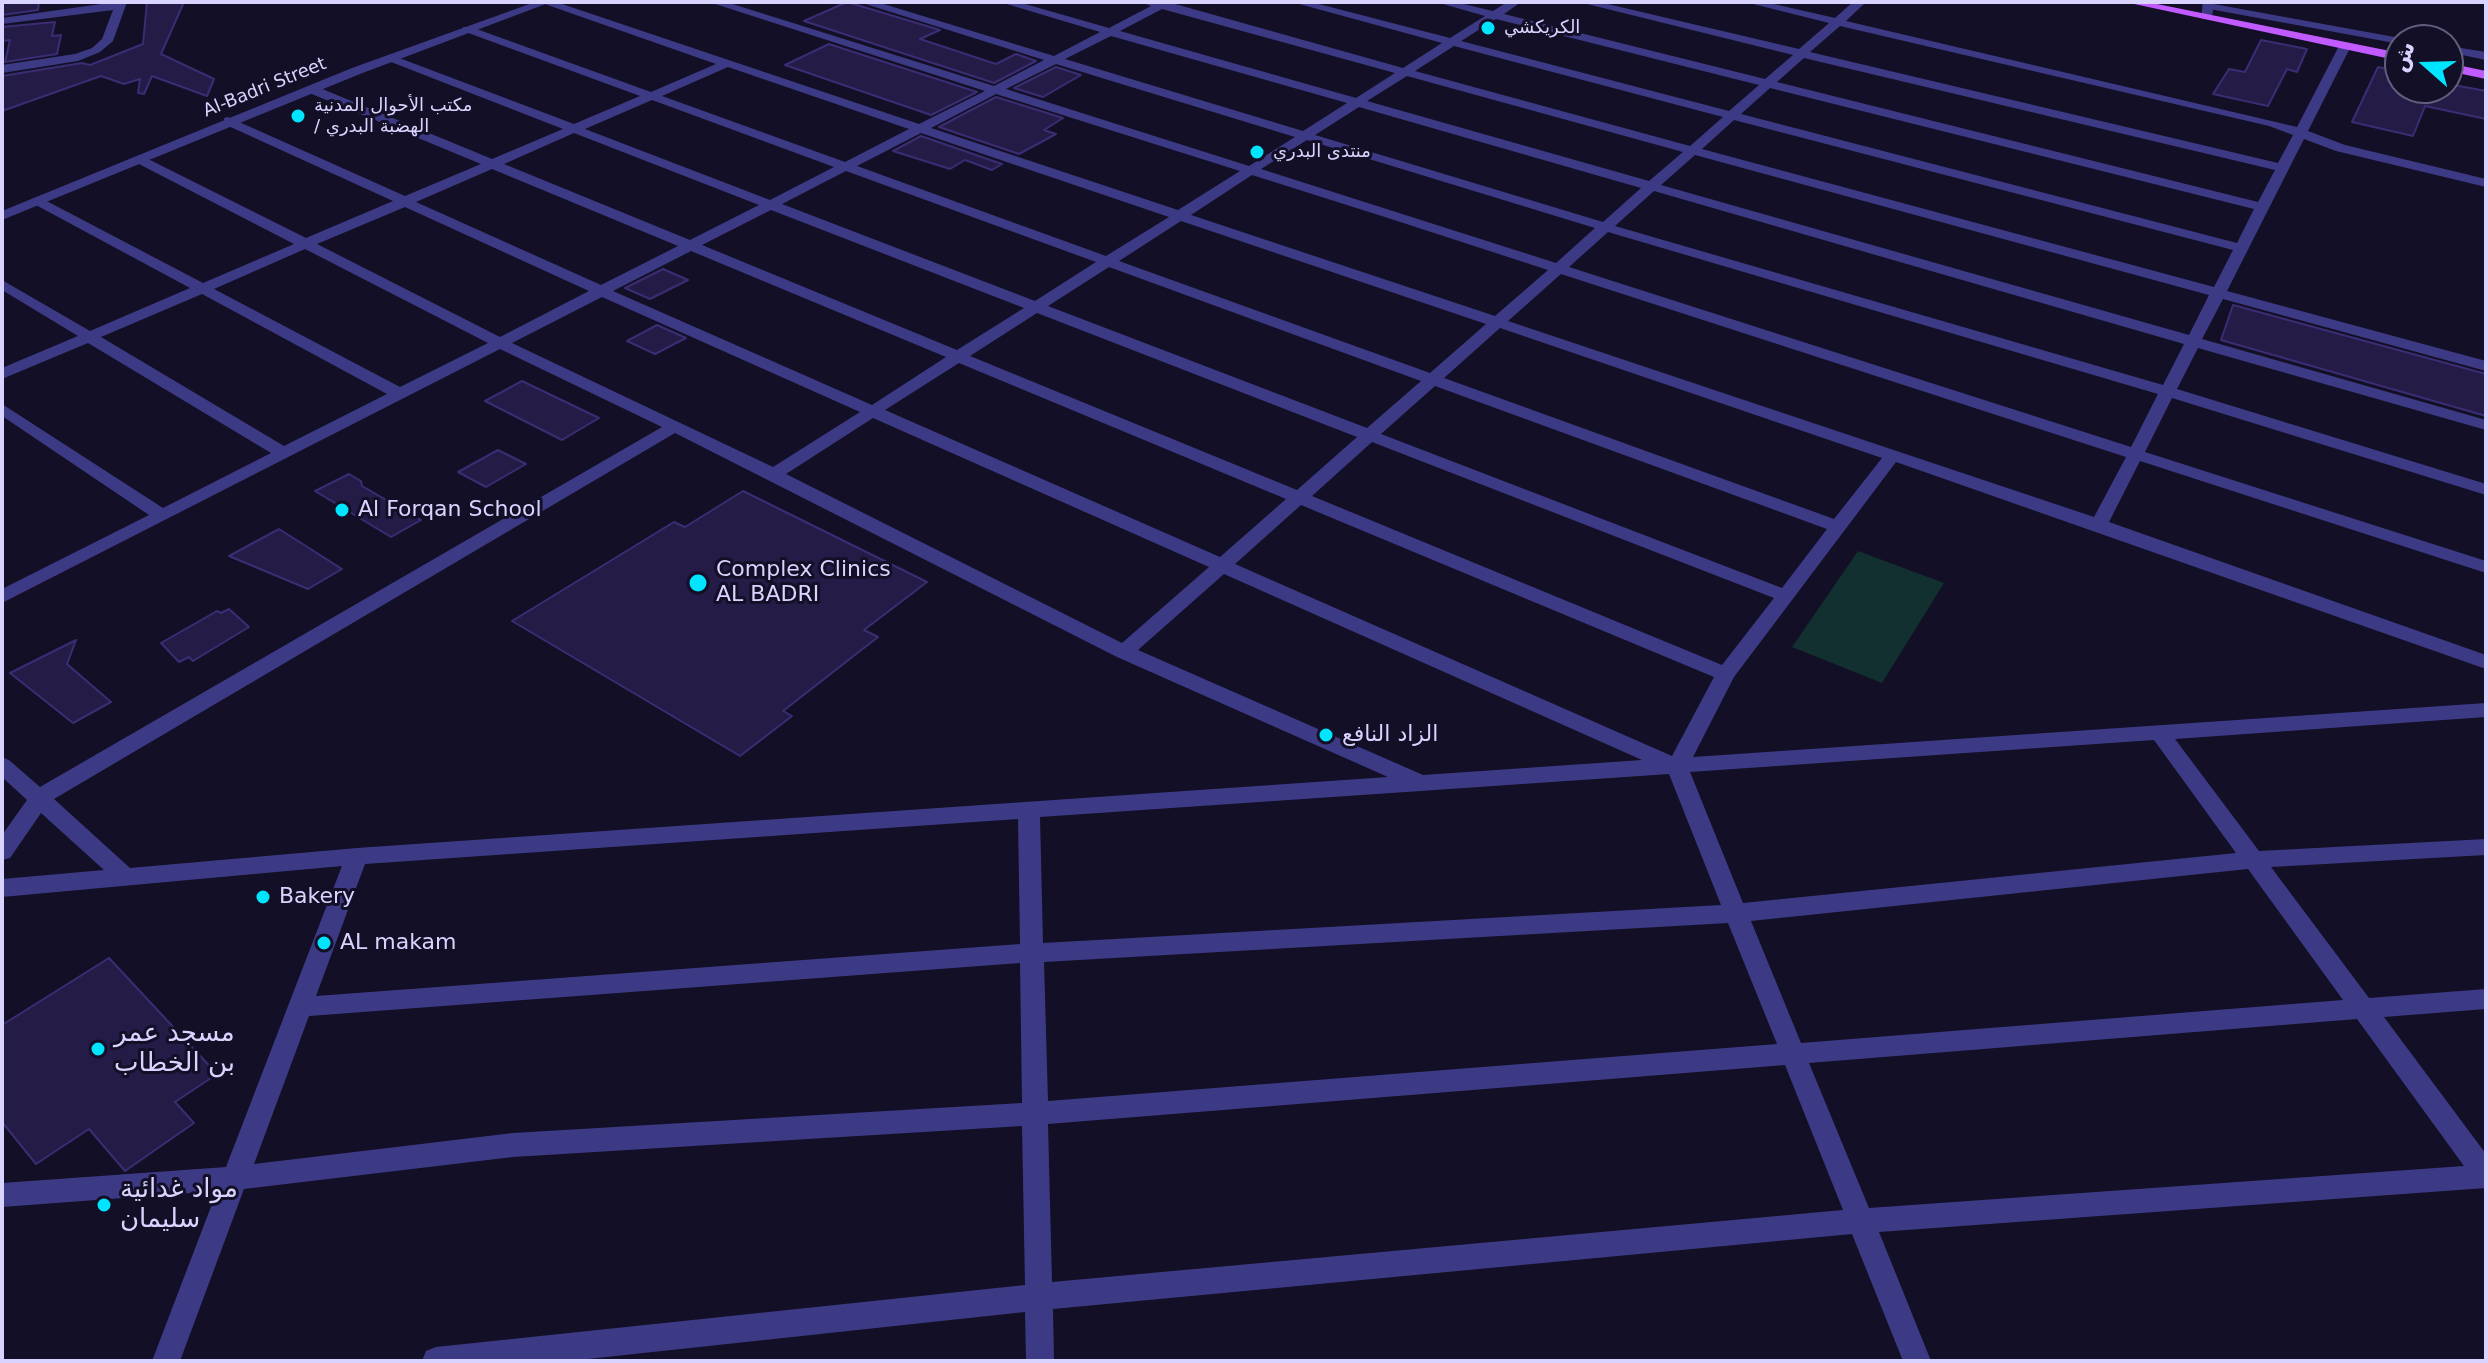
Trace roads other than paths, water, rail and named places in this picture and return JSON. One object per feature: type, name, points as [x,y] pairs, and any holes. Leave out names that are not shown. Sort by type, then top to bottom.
[{"type":"main road","points":[[2131,2],[2208,9],[2384,54]]},
{"type":"main road","points":[[2464,70],[2486,75]]},
{"type":"street","points":[[545,2],[2099,525],[2486,662]]},
{"type":"street","name":"Al-Badri Street","points":[[2,216],[228,121],[545,2]]},
{"type":"street","points":[[715,2],[2136,452],[2486,567]]},
{"type":"street","points":[[865,2],[1605,227],[2167,391],[2486,490]]},
{"type":"street","points":[[1006,2],[2486,425]]},
{"type":"street","points":[[1298,2],[2241,248]]},
{"type":"street","points":[[1442,2],[2262,207]]},
{"type":"street","points":[[774,474],[1515,2]]},
{"type":"street","points":[[1585,2],[2283,168]]},
{"type":"street","points":[[1751,2],[2273,123],[2341,148],[2486,183]]},
{"type":"street","points":[[1124,652],[1860,2]]},
{"type":"street","points":[[2,575],[10,593],[1109,32],[1158,3],[2486,366]]},
{"type":"street","points":[[2,21],[120,4],[107,41],[96,50],[78,57],[2,69]]},
{"type":"street","points":[[2208,9],[2384,38]]},
{"type":"street","points":[[467,29],[1838,527]]},
{"type":"street","points":[[2099,525],[2345,46]]},
{"type":"street","points":[[2464,52],[2486,56]]},
{"type":"street","points":[[390,58],[1786,596]]},
{"type":"street","points":[[2,374],[728,63]]},
{"type":"street","points":[[311,89],[1726,674]]},
{"type":"street","points":[[228,121],[601,291],[1677,767],[1917,1361]]},
{"type":"street","points":[[140,159],[500,343],[671,428],[774,474],[1124,652],[1419,783]]},
{"type":"street","points":[[39,201],[400,394]]},
{"type":"street","points":[[2,284],[283,453]]},
{"type":"street","points":[[2,409],[162,515]]},
{"type":"street","points":[[2,852],[41,797],[671,428]]},
{"type":"street","points":[[1677,767],[1726,674],[1892,456]]},
{"type":"street","points":[[2,888],[357,856],[2161,735],[2486,710]]},
{"type":"street","points":[[2161,735],[2486,1176]]},
{"type":"street","points":[[2,765],[41,797],[127,878]]},
{"type":"street","points":[[1029,809],[1040,1361]]},
{"type":"street","points":[[299,1007],[1032,953],[1736,913],[2253,860],[2486,847]]},
{"type":"street","points":[[166,1361],[357,856]]},
{"type":"street","points":[[2,1195],[235,1178],[513,1145],[1035,1114],[2486,999]]},
{"type":"street","points":[[436,1361],[1039,1297],[1860,1221],[2486,1176]]},
{"type":"place","name":"الكريكشي","points":[[1488,28]]},
{"type":"place","name":"مكتب الأحوال المدنية / الهضبة البدري","points":[[298,116]]},
{"type":"place","name":"منتدى البدري","points":[[1257,152]]},
{"type":"place","name":"Al Forqan School","points":[[342,510]]},
{"type":"place","name":"Complex Clinics AL BADRI","points":[[698,583]]},
{"type":"place","name":"الزاد النافع","points":[[1326,735]]},
{"type":"place","name":"Bakery","points":[[263,897]]},
{"type":"place","name":"AL makam","points":[[324,943]]},
{"type":"place","name":"مسجد عمر بن الخطاب","points":[[98,1049]]},
{"type":"place","name":"مواد غدائية سليمان","points":[[104,1205]]}]
